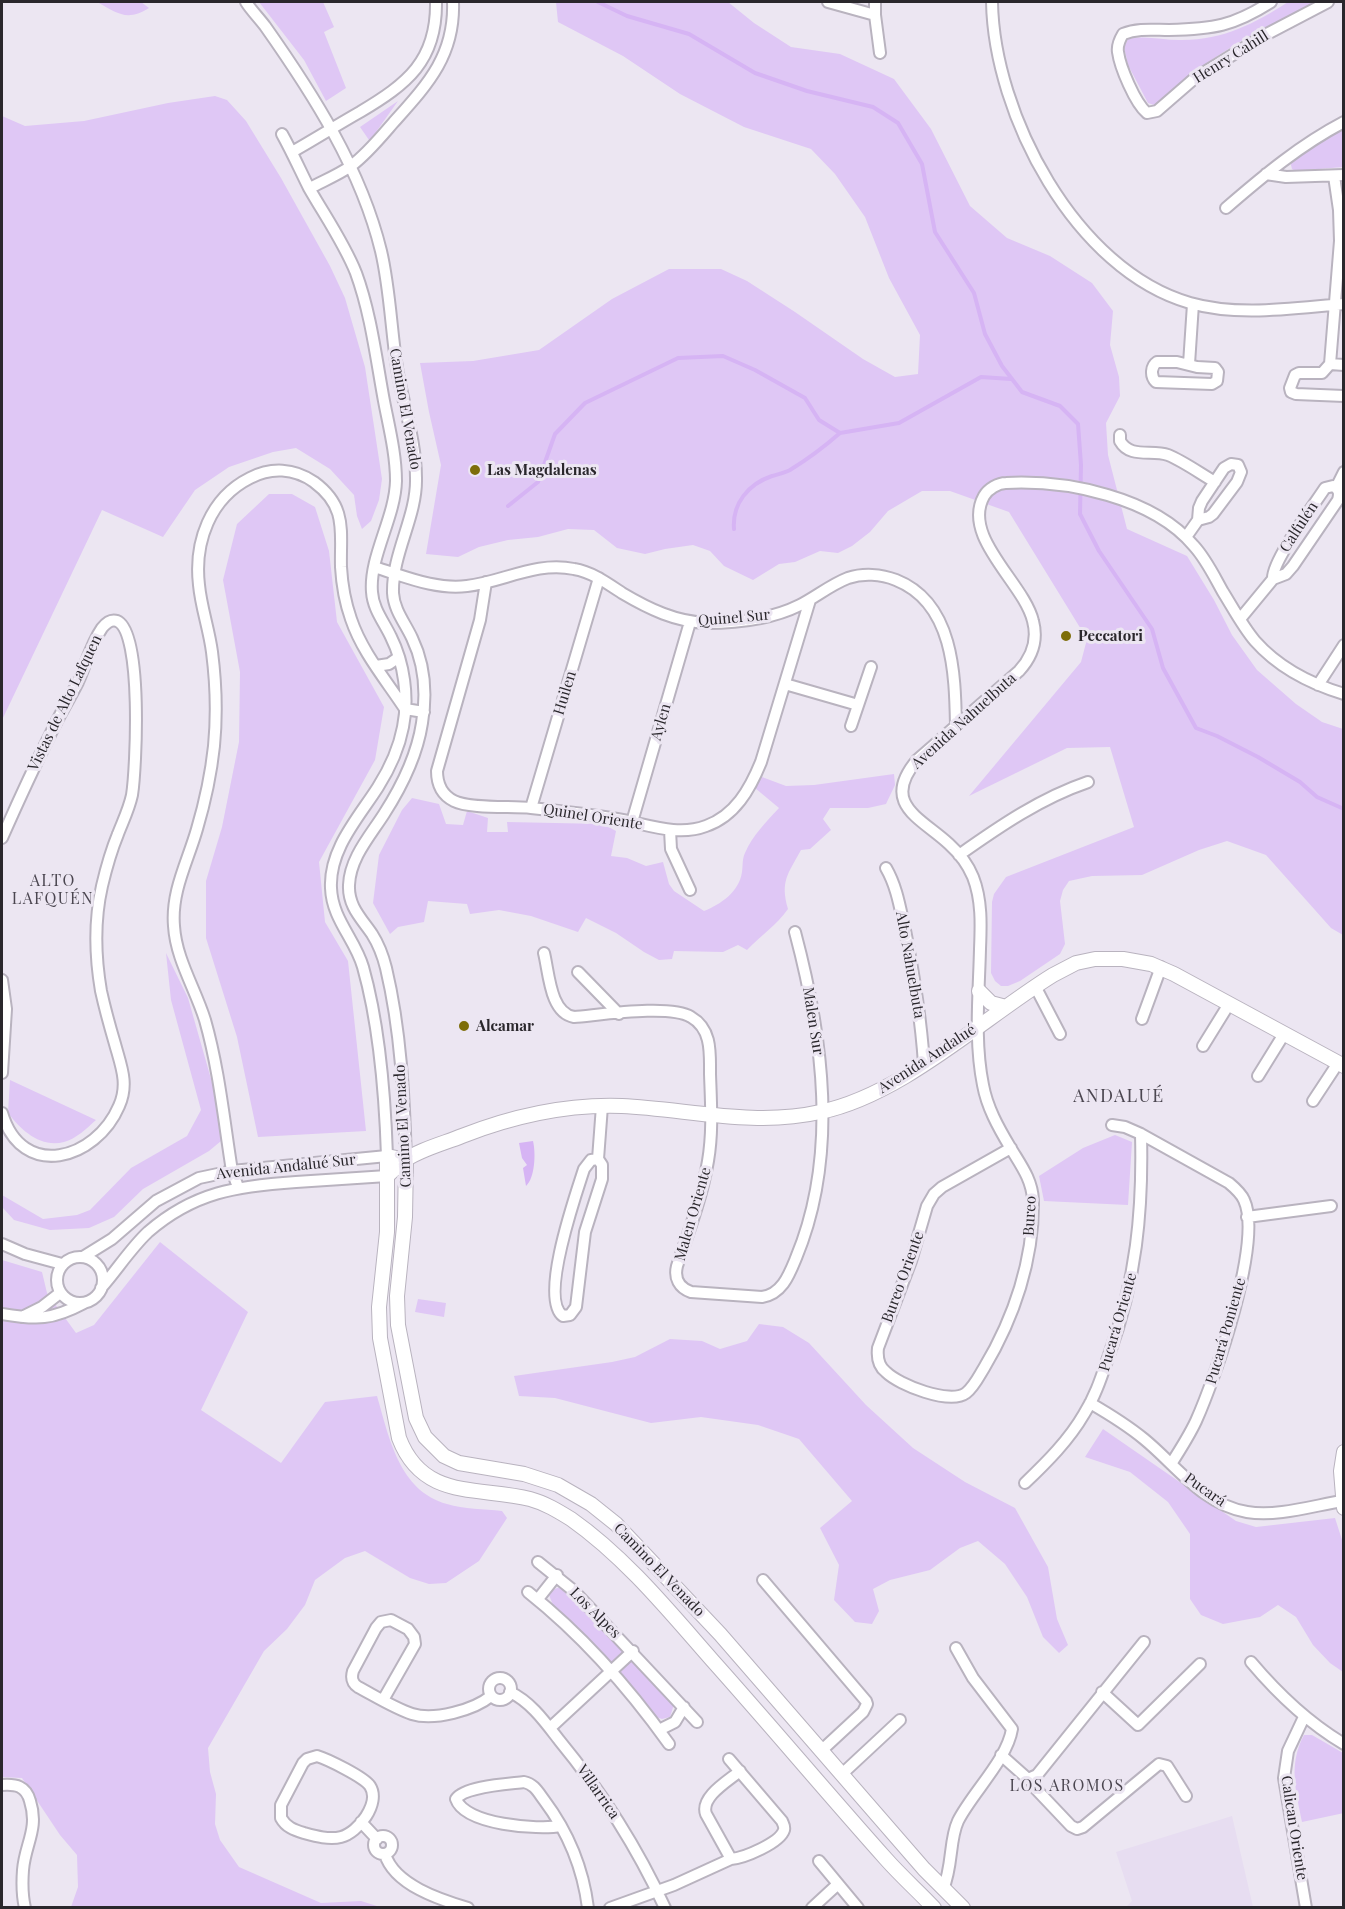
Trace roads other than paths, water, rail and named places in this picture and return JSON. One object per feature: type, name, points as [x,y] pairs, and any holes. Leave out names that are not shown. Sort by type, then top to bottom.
[{"type":"street","name":"Camino El Venado","points":[[246,2],[295,70],[331,129],[369,211],[381,252],[398,371],[416,465],[414,505],[395,573],[393,595],[395,605],[416,647],[423,668],[424,712],[420,736],[411,764],[391,804],[358,854],[350,873],[349,883],[354,910],[378,945],[386,969],[398,1038],[404,1099],[406,1160],[405,1217],[397,1296],[398,1325],[415,1412],[425,1437],[444,1456],[459,1463],[533,1476],[558,1485],[576,1495],[628,1534],[706,1617],[943,1889],[963,1908]]},
{"type":"street","points":[[292,152],[390,94],[413,74],[430,45],[436,20],[436,2]]},
{"type":"street","points":[[310,188],[350,167],[434,75],[448,44],[453,22],[453,2]]},
{"type":"street","points":[[828,2],[875,15]]},
{"type":"street","points":[[875,2],[880,53]]},
{"type":"street","points":[[992,2],[998,56],[1012,105],[1032,152],[1057,193],[1092,240],[1120,267],[1154,288],[1193,304],[1257,309],[1339,305]]},
{"type":"street","name":"Henry Cahill","points":[[1271,2],[1253,6],[1229,24],[1199,29],[1134,30],[1123,34],[1119,40],[1118,52],[1129,84],[1142,109],[1147,113],[1157,111],[1195,78],[1265,35],[1328,2]]},
{"type":"street","points":[[1226,208],[1266,174],[1319,135],[1344,122]]},
{"type":"street","name":"Camino El Venado","points":[[282,134],[345,250],[361,287],[369,318],[394,459],[395,495],[374,567],[372,584],[373,598],[399,657],[404,681],[405,709],[402,731],[394,757],[379,786],[339,850],[333,867],[331,888],[334,910],[359,955],[378,1051],[387,1156],[387,1232],[379,1321],[397,1430],[404,1453],[431,1479],[472,1492],[530,1499],[561,1512],[609,1550],[688,1633],[886,1859],[934,1908]]},
{"type":"street","points":[[1266,174],[1286,177],[1339,175],[1339,305],[1330,364],[1322,373],[1295,375],[1290,390],[1296,394],[1344,396]]},
{"type":"street","points":[[1189,364],[1193,304]]},
{"type":"street","points":[[1157,362],[1189,364],[1215,368],[1218,372],[1217,381],[1212,384],[1158,382],[1152,378],[1153,366],[1157,362]]},
{"type":"street","points":[[1330,364],[1344,365]]},
{"type":"street","points":[[1120,435],[1119,441],[1125,449],[1133,452],[1169,455],[1215,482]]},
{"type":"street","points":[[1186,537],[1198,520],[1199,508],[1215,482],[1227,465],[1235,463],[1240,468],[1237,482],[1209,517],[1198,520]]},
{"type":"street","points":[[238,1187],[232,1171],[210,1042],[201,1010],[178,950],[174,917],[179,883],[204,803],[214,742],[214,669],[199,587],[200,549],[202,537],[213,513],[220,502],[237,486],[264,472],[290,471],[316,483],[331,499],[342,525],[341,570],[346,604],[357,633],[405,709],[424,712]]},
{"type":"street","name":"Calfulén","points":[[1336,488],[1344,472]]},
{"type":"street","name":"Avenida Nahuelbuta","points":[[979,1025],[981,927],[979,897],[972,876],[949,843],[914,817],[905,805],[902,794],[903,783],[912,767],[1019,671],[1030,654],[1035,640],[1034,622],[1028,609],[983,534],[978,519],[979,506],[986,492],[1004,483],[1073,487],[1099,491],[1152,513],[1176,528],[1201,555],[1254,640],[1272,658],[1318,685],[1344,694]]},
{"type":"street","name":"Calfulén","points":[[1240,619],[1273,579],[1286,574],[1293,566],[1338,500],[1339,494],[1336,488],[1333,486],[1325,488],[1278,560],[1272,575],[1273,579]]},
{"type":"street","name":"Quinel Sur","points":[[374,567],[442,586],[466,586],[517,572],[562,567],[582,571],[599,578],[654,610],[690,622],[728,622],[784,612],[848,578],[868,574],[899,581],[918,594],[934,612],[947,640],[953,679],[956,726]]},
{"type":"street","name":"Huilen","points":[[531,808],[599,578]]},
{"type":"street","name":"Quinel Oriente","points":[[486,582],[480,620],[439,765],[437,778],[447,796],[459,803],[531,808],[632,822],[670,830],[688,831],[714,823],[728,813],[742,798],[761,762],[810,600]]},
{"type":"street","name":"Vistas de Alto Lafquen","points":[[2,838],[77,683],[96,638],[107,622],[118,621],[126,630],[131,655],[136,708],[136,761],[132,796],[106,872],[98,906],[96,929],[102,992],[123,1072],[122,1098],[114,1117],[98,1135],[78,1150],[61,1155],[36,1154],[20,1145],[13,1139],[2,1113]]},
{"type":"street","name":"Aylen","points":[[632,822],[690,622]]},
{"type":"street","points":[[1318,685],[1344,645]]},
{"type":"street","points":[[376,666],[389,664],[399,657]]},
{"type":"street","points":[[851,726],[871,667]]},
{"type":"street","points":[[785,684],[858,705]]},
{"type":"street","points":[[959,855],[1020,813],[1059,793],[1088,782]]},
{"type":"street","points":[[670,830],[671,849],[690,890]]},
{"type":"street","name":"Alto Nahuelbuta","points":[[886,868],[897,894],[914,976],[924,1064]]},
{"type":"street","name":"Malen Sur","points":[[776,1292],[790,1272],[812,1210],[820,1160],[822,1112],[818,1048],[814,1016],[795,932]]},
{"type":"street","points":[[544,953],[555,999],[563,1013],[574,1017],[644,1012],[680,1013],[692,1017],[701,1025],[709,1043],[712,1114]]},
{"type":"street","name":"Avenida Andalué","points":[[387,1176],[406,1160],[500,1122],[548,1111],[602,1106],[642,1107],[773,1118],[822,1112],[878,1091],[924,1064],[1035,986],[1065,968],[1095,959],[1123,959],[1161,967],[1341,1065]]},
{"type":"street","points":[[1142,1018],[1161,967]]},
{"type":"street","points":[[578,972],[619,1014]]},
{"type":"street","points":[[2,980],[6,1009],[2,1073]]},
{"type":"street","points":[[1035,986],[1060,1034]]},
{"type":"street","points":[[980,991],[991,1003],[1006,1007]]},
{"type":"street","points":[[1203,1046],[1229,1004]]},
{"type":"street","name":"Bureo","points":[[957,1397],[971,1389],[1011,1315],[1022,1280],[1028,1248],[1033,1197],[1029,1179],[991,1112],[983,1087],[979,1025]]},
{"type":"street","points":[[1258,1076],[1284,1034]]},
{"type":"street","points":[[1313,1101],[1341,1065]]},
{"type":"street","points":[[598,1159],[591,1160],[584,1169],[562,1236],[557,1274],[557,1303],[559,1312],[566,1317],[572,1314],[576,1307],[585,1232],[602,1179],[602,1165],[598,1159],[602,1106]]},
{"type":"street","name":"Malen Oriente","points":[[712,1114],[708,1163],[676,1270],[677,1280],[683,1288],[691,1292],[762,1297],[776,1292]]},
{"type":"street","name":"Pucará Poniente","points":[[1112,1125],[1125,1127],[1141,1134],[1229,1183],[1244,1200],[1247,1217],[1243,1271],[1229,1327],[1200,1412],[1171,1464]]},
{"type":"street","name":"Pucará Oriente","points":[[1025,1484],[1066,1439],[1090,1403],[1112,1348],[1133,1272],[1140,1211],[1141,1134]]},
{"type":"street","name":"Bureo Oriente","points":[[957,1397],[924,1391],[890,1376],[879,1363],[878,1348],[911,1261],[930,1200],[942,1187],[1011,1148]]},
{"type":"street","name":"Avenida Andalué Sur","points":[[83,1257],[112,1239],[148,1207],[180,1187],[200,1178],[232,1171],[387,1156],[406,1160]]},
{"type":"street","points":[[2,1314],[38,1319],[54,1317],[85,1303],[97,1296],[136,1244],[168,1216],[204,1197],[238,1187],[387,1176]]},
{"type":"street","points":[[1247,1217],[1331,1206]]},
{"type":"street","points":[[2,1244],[25,1254],[62,1264]]},
{"type":"street","points":[[85,1303],[72,1302],[60,1293],[56,1278],[62,1264],[69,1259],[83,1257],[93,1260],[100,1268],[103,1278],[101,1288]]},
{"type":"street","points":[[22,1318],[42,1307],[60,1293]]},
{"type":"street","name":"Pucará","points":[[1090,1403],[1131,1428],[1197,1488],[1219,1503],[1247,1512],[1276,1512],[1343,1505]]},
{"type":"street","points":[[1343,1505],[1341,1471],[1344,1452]]},
{"type":"street","name":"Los Alpes","points":[[538,1562],[574,1591],[633,1651],[697,1722]]},
{"type":"street","name":"Los Alpes","points":[[538,1599],[557,1575]]},
{"type":"street","points":[[764,1580],[866,1701],[863,1712],[822,1750]]},
{"type":"street","name":"Los Alpes","points":[[528,1592],[538,1599],[611,1671],[669,1744]]},
{"type":"street","points":[[688,1633],[706,1617]]},
{"type":"street","points":[[383,1700],[415,1644],[410,1631],[388,1620],[381,1622],[376,1628],[352,1675],[355,1685],[383,1700],[408,1712],[425,1716],[469,1709],[491,1696],[500,1700],[506,1698],[510,1692]]},
{"type":"street","points":[[1001,1755],[1024,1776],[1030,1778],[1037,1775],[1144,1642]]},
{"type":"street","points":[[943,1889],[948,1876],[957,1823],[1001,1755],[1011,1733],[1011,1726],[973,1678],[956,1648]]},
{"type":"street","name":"Los Alpes","points":[[550,1728],[633,1651]]},
{"type":"street","points":[[1251,1662],[1277,1692],[1304,1717],[1344,1744]]},
{"type":"street","points":[[1102,1692],[1138,1725],[1200,1664]]},
{"type":"street","name":"Villarrica","points":[[491,1696],[489,1686],[496,1679],[503,1679],[508,1683],[510,1692],[527,1703],[550,1728],[585,1772],[616,1817],[658,1891],[665,1908]]},
{"type":"street","points":[[659,1730],[675,1722],[684,1707]]},
{"type":"street","name":"Calican Oriente","points":[[1304,1717],[1288,1751],[1284,1778],[1306,1908]]},
{"type":"street","points":[[842,1774],[900,1720]]},
{"type":"street","points":[[317,1756],[322,1758],[364,1780],[369,1785],[372,1800],[361,1822],[350,1833],[333,1838],[301,1832],[282,1822],[280,1814],[282,1805],[307,1759],[317,1756]]},
{"type":"street","points":[[610,1908],[658,1891],[731,1859],[741,1858],[772,1843],[783,1832],[782,1821],[729,1759]]},
{"type":"street","points":[[1030,1778],[1035,1788],[1071,1826],[1077,1829],[1083,1827],[1159,1764],[1167,1766],[1186,1796]]},
{"type":"street","points":[[731,1859],[706,1814],[704,1806],[708,1798],[740,1771]]},
{"type":"street","points":[[561,1826],[527,1828],[500,1823],[466,1811],[456,1799],[459,1794],[470,1790],[528,1783],[535,1788],[561,1826],[578,1862],[588,1908]]},
{"type":"street","points":[[2,1785],[11,1784],[23,1787],[31,1804],[34,1824],[23,1869],[22,1895],[25,1908]]},
{"type":"street","points":[[361,1822],[377,1839],[384,1836],[391,1841],[391,1849],[385,1854],[391,1867],[402,1878],[434,1896],[468,1908]]},
{"type":"street","points":[[819,1861],[858,1908]]},
{"type":"street","points":[[812,1908],[838,1884]]},
{"type":"waterway","points":[[598,2],[627,16],[689,34],[755,73],[807,91],[873,107],[898,123],[922,164],[935,232],[974,293],[985,334],[1002,366],[1022,392],[1060,406],[1078,424],[1081,465],[1080,514],[1099,551],[1152,629],[1163,668],[1196,728],[1258,757],[1300,782],[1317,797],[1344,809]]},
{"type":"waterway","points":[[508,506],[538,482],[555,434],[585,403],[678,358],[723,356],[755,370],[805,398],[819,420],[840,433],[899,423],[981,377],[1011,379]]},
{"type":"waterway","points":[[734,529],[739,503],[749,490],[763,480],[790,470],[816,453],[840,433]]},
{"type":"place","name":"Las Magdalenas","points":[[475,470]]},
{"type":"place","name":"Peccatori","points":[[1066,636]]},
{"type":"place","name":"Alcamar","points":[[464,1026]]},
{"type":"district","name":"ALTO LAFQUÉN","points":[[53,890]]},
{"type":"district","name":"ANDALUÉ","points":[[1119,1096]]},
{"type":"district","name":"LOS AROMOS","points":[[1067,1786]]}]
